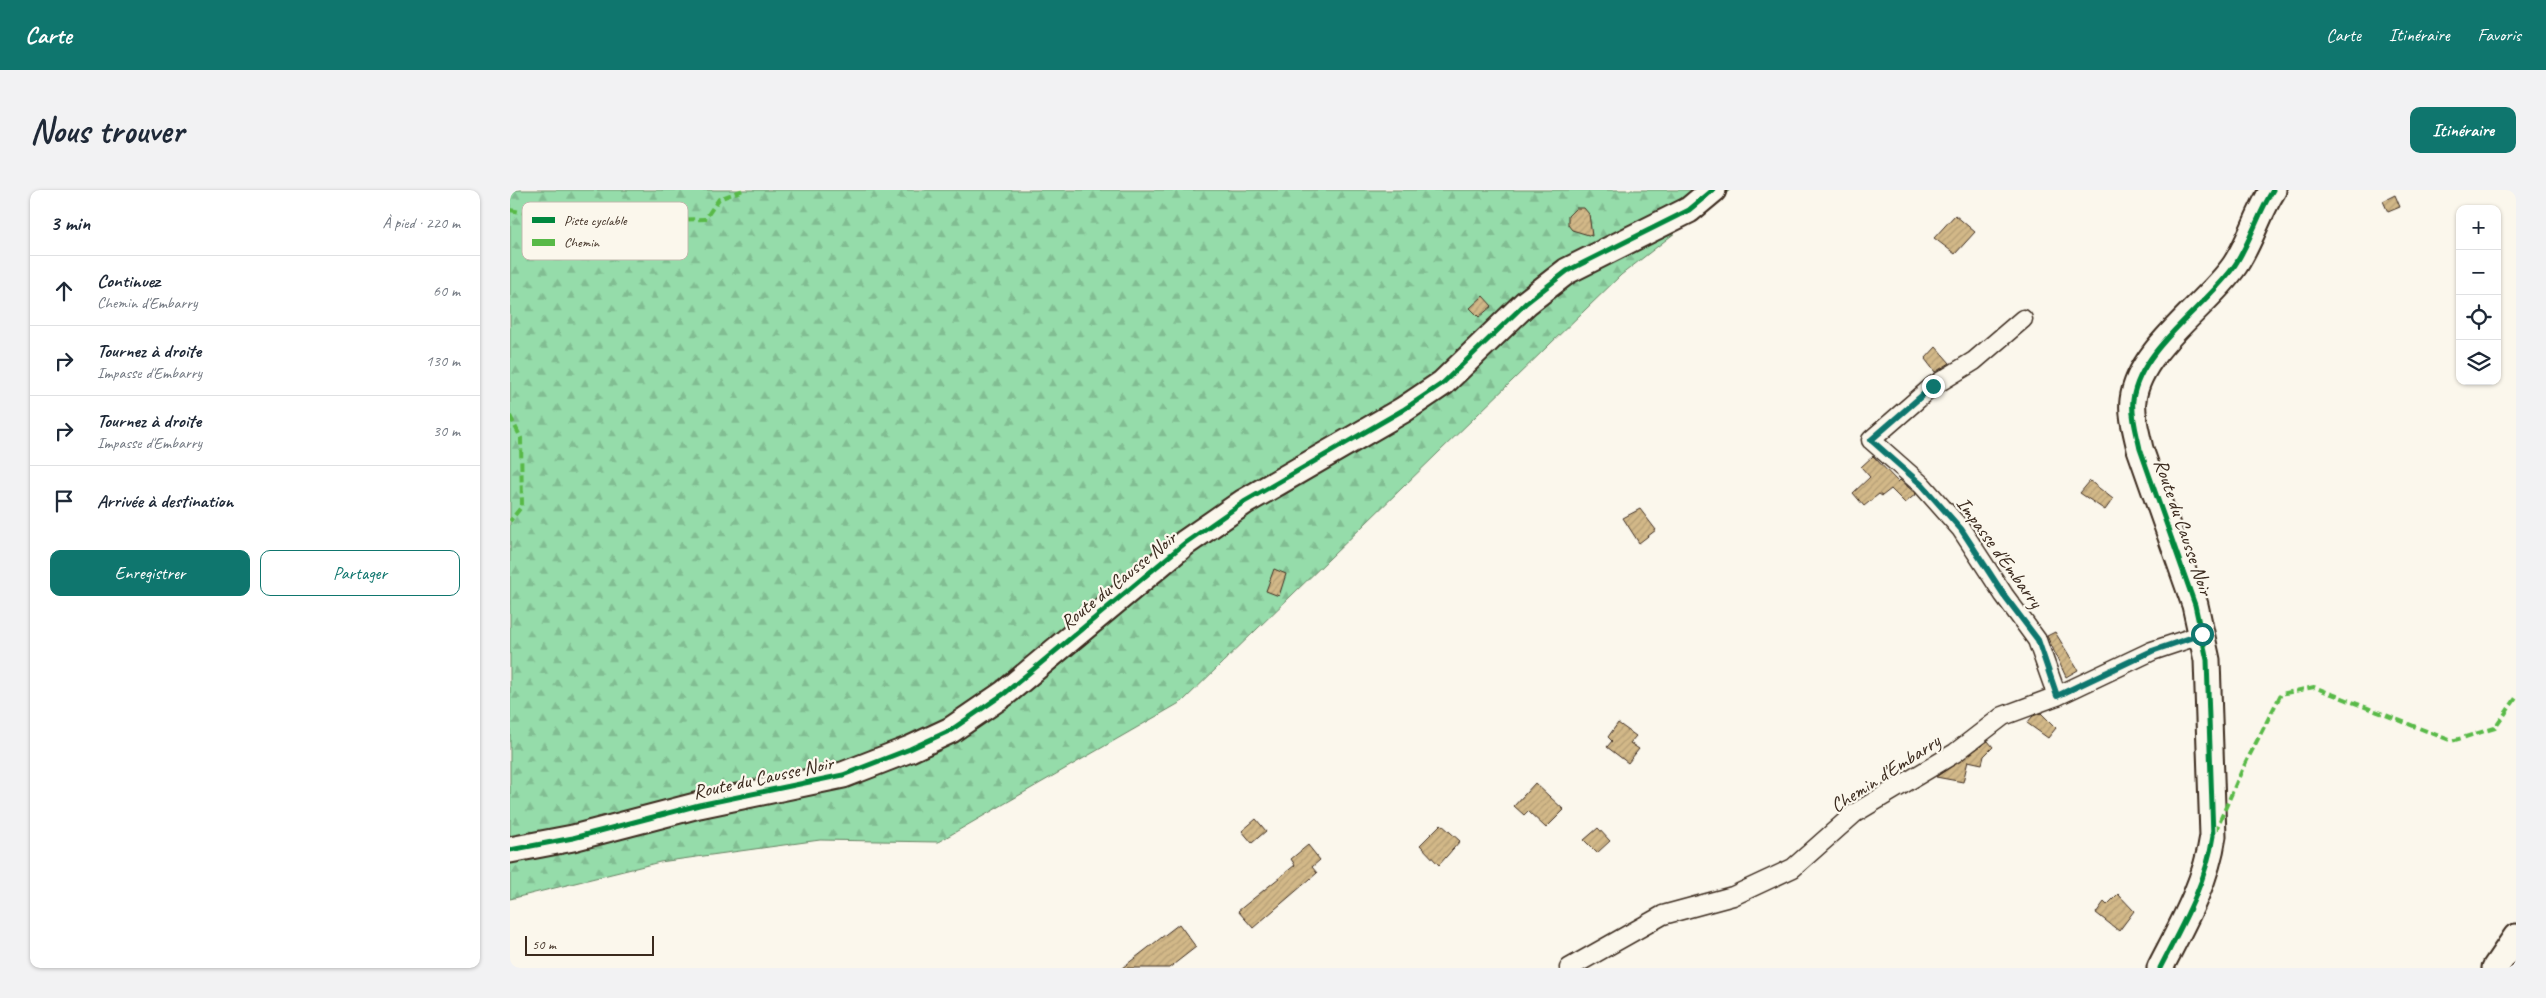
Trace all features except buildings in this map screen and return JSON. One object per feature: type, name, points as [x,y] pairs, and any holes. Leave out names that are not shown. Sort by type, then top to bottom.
[{"type":"street","name":"Route du Causse Noir","points":[[510,850],[573,838],[698,806],[843,775],[910,750],[951,730],[1005,692],[1185,544],[1244,502],[1403,410],[1443,382],[1526,303],[1567,271],[1689,210],[1712,190]]},
{"type":"street","name":"Route du Causse Noir","points":[[2160,968],[2199,891],[2209,864],[2213,836],[2208,660],[2195,605],[2140,449],[2133,400],[2140,379],[2158,349],[2235,265],[2264,204],[2273,190]]},
{"type":"street","name":"Impasse d'Embarry","points":[[2023,319],[1974,361],[1933,386],[1871,440],[1922,485],[1961,529],[2004,595],[2038,640],[2057,696]]},
{"type":"street","name":"Chemin d'Embarry","points":[[1569,968],[1663,915],[1733,896],[1793,868],[1855,813],[1955,753],[2004,716],[2057,696],[2152,651],[2202,634]]},
{"type":"street","points":[[2495,968],[2516,937]]},
{"type":"green space","points":[[510,190],[1730,190],[1621,275],[1183,701],[938,842],[820,840],[660,862],[510,899]]},
{"type":"marked path","points":[[688,219],[705,219],[719,199],[743,190]]},
{"type":"marked path","points":[[510,210],[522,212]]},
{"type":"marked path","points":[[510,416],[521,438],[522,506],[510,521]]},
{"type":"marked path","points":[[2215,832],[2242,770],[2281,694],[2314,687],[2452,741],[2495,728],[2516,698]]},
{"type":"cycle path","points":[[510,850],[573,838],[699,805],[843,775],[910,749],[951,730],[1005,693],[1185,543],[1244,502],[1403,410],[1443,383],[1526,303],[1567,271],[1689,210],[1713,190]]},
{"type":"cycle path","points":[[2160,968],[2199,888],[2210,854],[2213,836],[2207,660],[2195,605],[2140,449],[2134,419],[2133,400],[2138,381],[2161,345],[2209,296],[2235,265],[2273,190]]},
{"type":"route","points":[[1933,386],[1871,440],[1922,485],[1961,529],[2004,595],[2038,640],[2057,696],[2152,651],[2202,634]]}]
